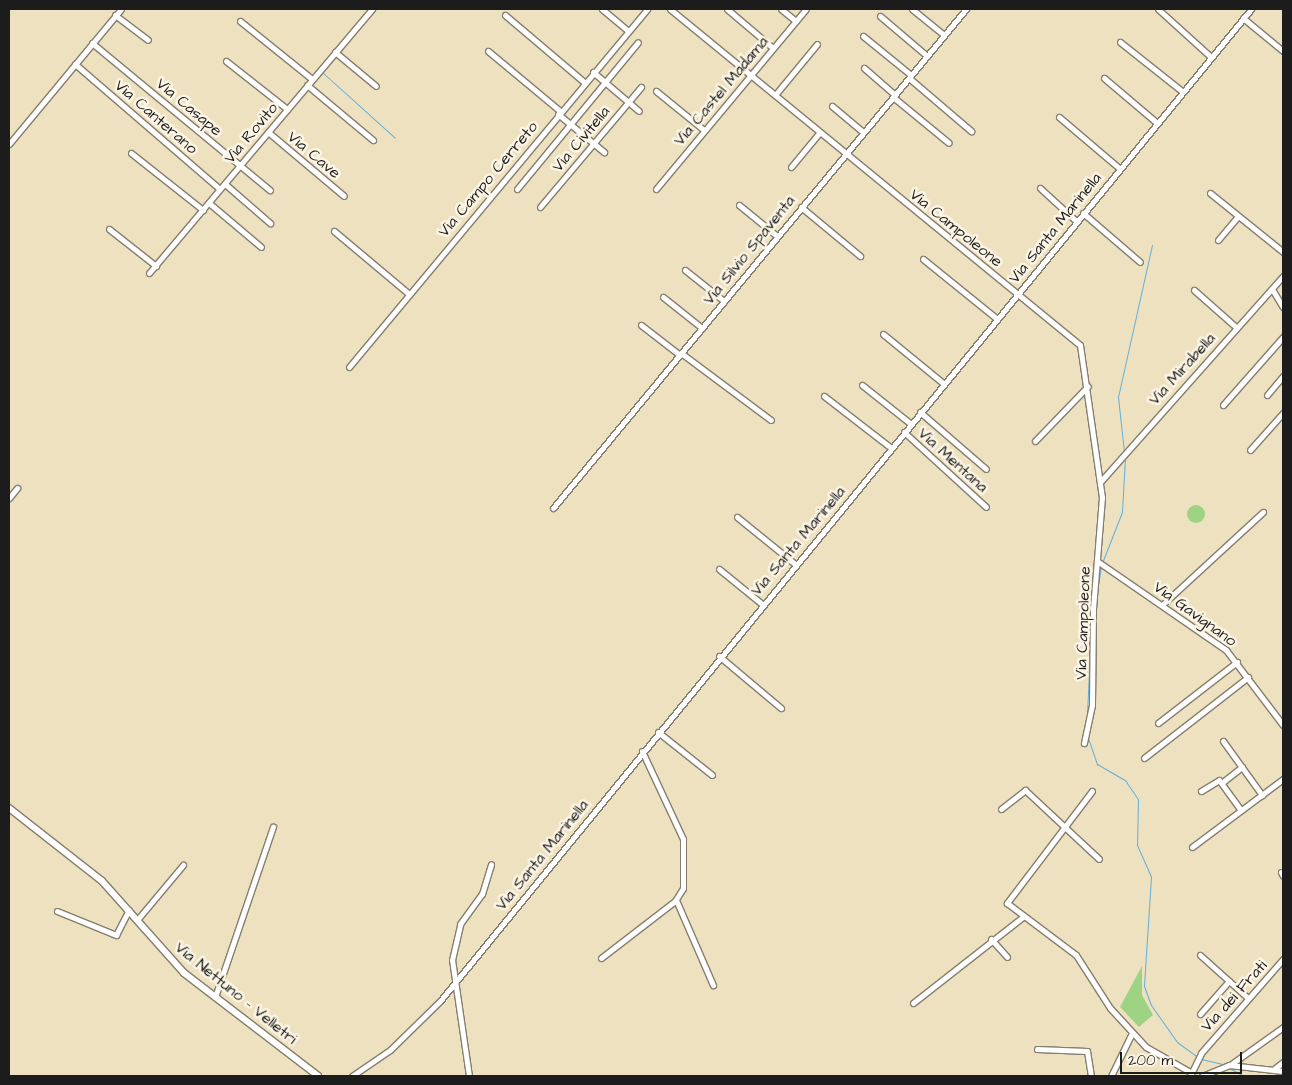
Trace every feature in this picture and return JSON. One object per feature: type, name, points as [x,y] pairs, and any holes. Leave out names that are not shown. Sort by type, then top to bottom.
[{"type":"main road","name":"Via Nettuno - Velletri","points":[[9,808],[80,860],[129,910],[171,961],[318,1076]]},
{"type":"street","points":[[9,144],[121,9]]},
{"type":"street","name":"Via Rovito","points":[[150,273],[372,9]]},
{"type":"street","points":[[602,9],[628,32]]},
{"type":"street","name":"Via Campo Cerreto","points":[[349,367],[584,82],[647,9]]},
{"type":"street","name":"Via Campoleone","points":[[670,9],[1079,344],[1088,386],[1101,481],[1088,727],[1084,743]]},
{"type":"street","points":[[727,9],[773,48]]},
{"type":"street","points":[[781,9],[796,21]]},
{"type":"street","name":"Via Castel Madama","points":[[656,189],[806,9]]},
{"type":"street","points":[[912,9],[944,35]]},
{"type":"street","name":"Via Silvio Spaventa","points":[[553,508],[966,9]]},
{"type":"street","points":[[1158,9],[1212,57]]},
{"type":"street","name":"Via Santa Marinella","points":[[352,1076],[420,1023],[456,982],[719,656],[1251,9]]},
{"type":"street","points":[[115,15],[148,40]]},
{"type":"street","points":[[505,15],[584,82]]},
{"type":"street","points":[[880,16],[927,56]]},
{"type":"street","points":[[1243,18],[1283,51]]},
{"type":"street","points":[[240,21],[312,79]]},
{"type":"street","points":[[863,36],[971,131]]},
{"type":"street","points":[[517,189],[638,42]]},
{"type":"street","points":[[1120,42],[1183,92]]},
{"type":"street","name":"Via Casape","points":[[92,43],[270,190]]},
{"type":"street","points":[[776,95],[817,44]]},
{"type":"street","points":[[488,51],[604,152]]},
{"type":"street","points":[[335,52],[376,86]]},
{"type":"street","points":[[226,61],[287,109]]},
{"type":"street","name":"Via Canterano","points":[[74,64],[220,189]]},
{"type":"street","points":[[864,68],[949,143]]},
{"type":"street","points":[[593,72],[639,110]]},
{"type":"street","points":[[1104,78],[1157,123]]},
{"type":"street","points":[[307,85],[373,140]]},
{"type":"street","name":"Via Civitella","points":[[540,207],[641,87]]},
{"type":"street","points":[[656,91],[704,130]]},
{"type":"street","points":[[832,106],[863,132]]},
{"type":"street","points":[[1059,118],[1119,168]]},
{"type":"street","name":"Via Cave","points":[[268,132],[344,196]]},
{"type":"street","points":[[791,167],[820,132]]},
{"type":"street","points":[[131,153],[202,210]]},
{"type":"street","points":[[225,184],[270,223]]},
{"type":"street","points":[[1040,188],[1076,221]]},
{"type":"street","points":[[1210,193],[1237,217],[1283,252]]},
{"type":"street","points":[[208,203],[261,247]]},
{"type":"street","points":[[739,205],[777,236]]},
{"type":"street","points":[[802,207],[860,256]]},
{"type":"street","points":[[1083,213],[1140,262]]},
{"type":"street","points":[[1218,240],[1237,217]]},
{"type":"street","points":[[109,228],[156,266]]},
{"type":"street","points":[[334,232],[410,294]]},
{"type":"street","points":[[923,259],[997,319]]},
{"type":"street","points":[[685,270],[724,301]]},
{"type":"street","name":"Via Mirabella","points":[[1101,481],[1283,276]]},
{"type":"street","points":[[1272,289],[1283,307]]},
{"type":"street","points":[[1194,290],[1236,327]]},
{"type":"street","points":[[663,297],[702,328]]},
{"type":"street","points":[[642,325],[771,420]]},
{"type":"street","points":[[884,334],[944,384]]},
{"type":"street","points":[[1223,406],[1283,337]]},
{"type":"street","points":[[1267,395],[1283,376]]},
{"type":"street","points":[[862,385],[911,424]]},
{"type":"street","points":[[1035,441],[1088,386]]},
{"type":"street","points":[[824,396],[891,448]]},
{"type":"street","points":[[920,412],[986,469]]},
{"type":"street","points":[[1250,450],[1283,413]]},
{"type":"street","name":"Via Mentana","points":[[904,432],[986,507]]},
{"type":"street","points":[[9,498],[17,488]]},
{"type":"street","points":[[1163,604],[1263,512]]},
{"type":"street","points":[[737,516],[795,564]]},
{"type":"street","name":"Via Gavignano","points":[[1097,560],[1163,604],[1237,662],[1283,725]]},
{"type":"street","points":[[719,570],[762,604]]},
{"type":"street","points":[[719,656],[781,708]]},
{"type":"street","points":[[1158,723],[1237,662]]},
{"type":"street","points":[[1144,758],[1248,677]]},
{"type":"street","points":[[658,732],[712,775]]},
{"type":"street","points":[[1222,741],[1262,795]]},
{"type":"street","points":[[601,958],[676,900],[683,886],[683,841],[642,751]]},
{"type":"street","points":[[1224,781],[1242,767]]},
{"type":"street","points":[[1192,847],[1283,779]]},
{"type":"street","points":[[1201,791],[1219,780],[1241,810]]},
{"type":"street","points":[[1001,809],[1025,790],[1099,860]]},
{"type":"street","points":[[1092,791],[1007,903],[1078,958],[1106,1003],[1132,1033],[1158,1057],[1190,1074]]},
{"type":"street","points":[[215,997],[273,827]]},
{"type":"street","points":[[469,1076],[452,962],[458,928],[482,894],[491,864]]},
{"type":"street","points":[[136,920],[183,865]]},
{"type":"street","points":[[676,900],[713,985]]},
{"type":"street","points":[[57,911],[116,935],[129,910]]},
{"type":"street","points":[[913,1003],[991,939],[1024,916]]},
{"type":"street","points":[[991,939],[1007,957]]},
{"type":"street","points":[[1200,955],[1248,998]]},
{"type":"street","name":"Via dei Frati","points":[[1190,1074],[1201,1052],[1283,959]]},
{"type":"street","points":[[1200,1014],[1229,981]]},
{"type":"street","points":[[1202,1076],[1229,1065],[1283,1027]]},
{"type":"street","points":[[1111,1076],[1132,1033]]},
{"type":"street","points":[[1037,1049],[1087,1051],[1091,1076]]},
{"type":"street","points":[[1274,1069],[1283,1062]]},
{"type":"street","points":[[1229,1065],[1283,1071]]},
{"type":"green space","points":[[1196,505],[1202,508],[1205,514],[1202,520],[1196,523],[1190,520],[1187,514],[1190,508]]},
{"type":"green space","points":[[1142,966],[1142,995],[1153,1015],[1139,1027],[1120,1007]]},
{"type":"waterway","points":[[322,72],[395,138]]},
{"type":"waterway","points":[[1124,452],[1118,397],[1152,245]]},
{"type":"waterway","points":[[1102,563],[1122,512],[1125,456]]},
{"type":"waterway","points":[[1096,598],[1101,567]]},
{"type":"waterway","points":[[1087,714],[1091,628]]},
{"type":"waterway","points":[[1088,738],[1097,764],[1125,780],[1138,799],[1137,845],[1151,877],[1144,986],[1151,1005],[1177,1042],[1198,1057]]},
{"type":"waterway","points":[[1201,1059],[1223,1064]]},
{"type":"waterway","points":[[1229,1068],[1244,1076]]}]
